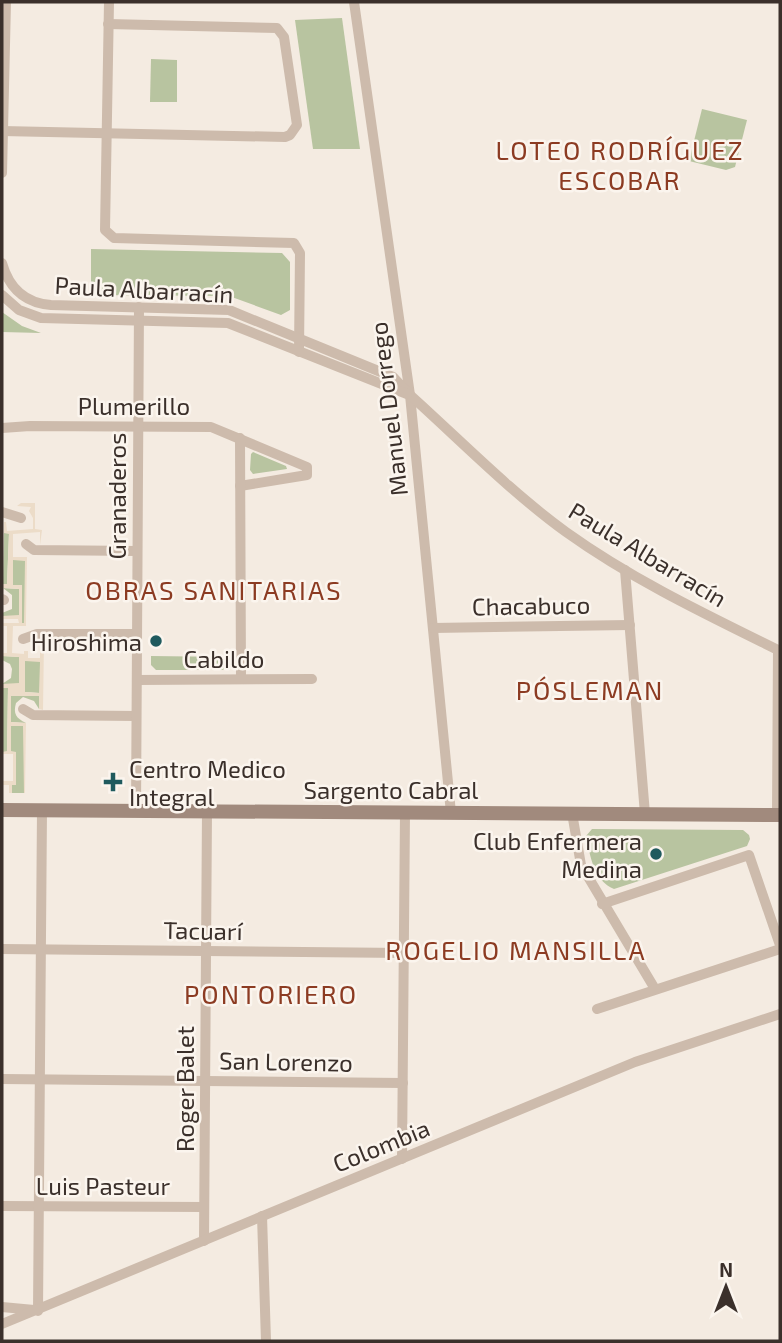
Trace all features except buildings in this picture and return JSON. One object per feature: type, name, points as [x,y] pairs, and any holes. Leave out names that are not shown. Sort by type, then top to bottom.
[{"type":"main road","name":"Sargento Cabral","points":[[2,810],[779,815]]},
{"type":"street","points":[[2,173],[6,2]]},
{"type":"street","points":[[109,2],[105,230],[114,238],[295,243],[300,253],[299,352]]},
{"type":"street","name":"Manuel Dorrego","points":[[354,2],[410,395],[452,813]]},
{"type":"street","points":[[2,131],[285,137],[290,135],[297,125],[284,37],[280,30],[108,24]]},
{"type":"street","name":"Paula Albarracín","points":[[2,263],[5,274],[15,289],[34,302],[51,305],[229,310],[393,377],[551,520],[625,570],[779,650]]},
{"type":"street","name":"Paula Albarracín","points":[[2,295],[19,310],[41,318],[228,323],[410,395]]},
{"type":"street","name":"Granaderos","points":[[136,810],[139,307]]},
{"type":"street","name":"Plumerillo","points":[[2,428],[204,426],[219,429],[307,467],[307,475],[240,486]]},
{"type":"street","points":[[240,438],[241,679]]},
{"type":"street","points":[[2,512],[21,518]]},
{"type":"street","points":[[26,544],[34,550],[137,551]]},
{"type":"street","points":[[625,570],[645,814]]},
{"type":"street","name":"Chacabuco","points":[[433,628],[630,625]]},
{"type":"street","points":[[23,639],[37,634],[137,634]]},
{"type":"street","points":[[779,650],[779,815]]},
{"type":"street","name":"Cabildo","points":[[137,680],[312,679]]},
{"type":"street","points":[[23,709],[33,715],[136,716]]},
{"type":"street","points":[[2,1307],[38,1311],[43,810]]},
{"type":"street","name":"Roger Balet","points":[[204,1241],[207,811]]},
{"type":"street","points":[[402,1159],[405,812]]},
{"type":"street","points":[[572,813],[581,866],[655,989]]},
{"type":"street","points":[[597,1009],[780,947],[749,855],[602,904]]},
{"type":"street","name":"Tacuarí","points":[[2,949],[404,953]]},
{"type":"street","name":"Colombia","points":[[2,1324],[635,1062],[780,1014]]},
{"type":"street","name":"San Lorenzo","points":[[2,1079],[402,1083]]},
{"type":"street","name":"Luis Pasteur","points":[[2,1206],[204,1207]]},
{"type":"street","points":[[262,1216],[266,1341]]},
{"type":"green space","points":[[342,18],[360,149],[313,149],[295,20]]},
{"type":"green space","points":[[151,59],[177,60],[177,102],[150,102]]},
{"type":"green space","points":[[702,109],[747,120],[735,167],[726,170],[689,161]]},
{"type":"green space","points":[[91,249],[282,253],[290,262],[290,310],[281,315],[229,296],[91,295]]},
{"type":"green space","points":[[2,312],[22,326],[41,333],[2,332]]},
{"type":"green space","points":[[253,452],[286,466],[287,469],[253,474],[250,470]]},
{"type":"green space","points":[[4,533],[9,533],[7,584],[3,584]]},
{"type":"green space","points":[[13,560],[25,560],[25,623],[22,623],[22,586],[13,585]]},
{"type":"green space","points":[[3,588],[19,589],[19,616],[2,616],[2,613],[12,609],[12,595]]},
{"type":"green space","points":[[2,656],[19,657],[19,684],[2,684],[11,678],[12,669],[10,664],[2,660]]},
{"type":"green space","points":[[151,656],[230,657],[230,663],[223,670],[156,670],[151,665]]},
{"type":"green space","points":[[25,661],[40,661],[40,693],[25,692]]},
{"type":"green space","points":[[2,688],[8,688],[7,752],[2,752]]},
{"type":"green space","points":[[11,695],[40,696],[39,709],[34,701],[23,697],[16,703],[16,715],[26,723],[11,722]]},
{"type":"green space","points":[[11,726],[24,726],[24,793],[12,793],[12,785],[16,785],[16,752],[11,752]]},
{"type":"green space","name":"Club Enfermera Medina","points":[[592,829],[743,830],[750,839],[747,846],[614,889],[602,880],[594,867],[586,836]]},
{"type":"shaded area","points":[[21,503],[35,503],[35,529],[42,530],[40,545],[40,532],[13,534],[13,557],[27,557],[26,626],[13,626],[12,653],[24,654],[24,651],[28,651],[28,658],[40,658],[40,640],[44,641],[43,710],[39,709],[39,696],[11,696],[11,722],[26,723],[25,793],[23,726],[11,726],[11,751],[16,752],[16,785],[12,785],[12,793],[9,793],[9,785],[2,785],[2,781],[13,781],[13,754],[2,754],[7,751],[8,688],[2,688],[2,684],[19,683],[19,657],[2,656],[2,653],[7,653],[7,626],[2,626],[2,623],[19,623],[18,619],[2,619],[2,616],[19,615],[19,589],[3,588],[3,584],[7,584],[9,534],[4,533],[4,522],[7,531],[33,529],[33,518],[29,511],[31,507],[17,506]],"holes":[[[13,560],[25,561],[24,623],[22,585],[13,585]],[[25,661],[40,662],[39,693],[25,692]]]},
{"type":"place","name":"Hiroshima","points":[[156,641]]},
{"type":"place","name":"Centro Medico Integral","points":[[113,782]]},
{"type":"place","name":"Club Enfermera Medina","points":[[656,854]]},
{"type":"district","name":"LOTEO RODRÍGUEZ ESCOBAR","points":[[620,164]]},
{"type":"district","name":"OBRAS SANITARIAS","points":[[214,589]]},
{"type":"district","name":"PÓSLEMAN","points":[[590,689]]},
{"type":"district","name":"ROGELIO MANSILLA","points":[[516,949]]},
{"type":"district","name":"PONTORIERO","points":[[271,993]]}]
